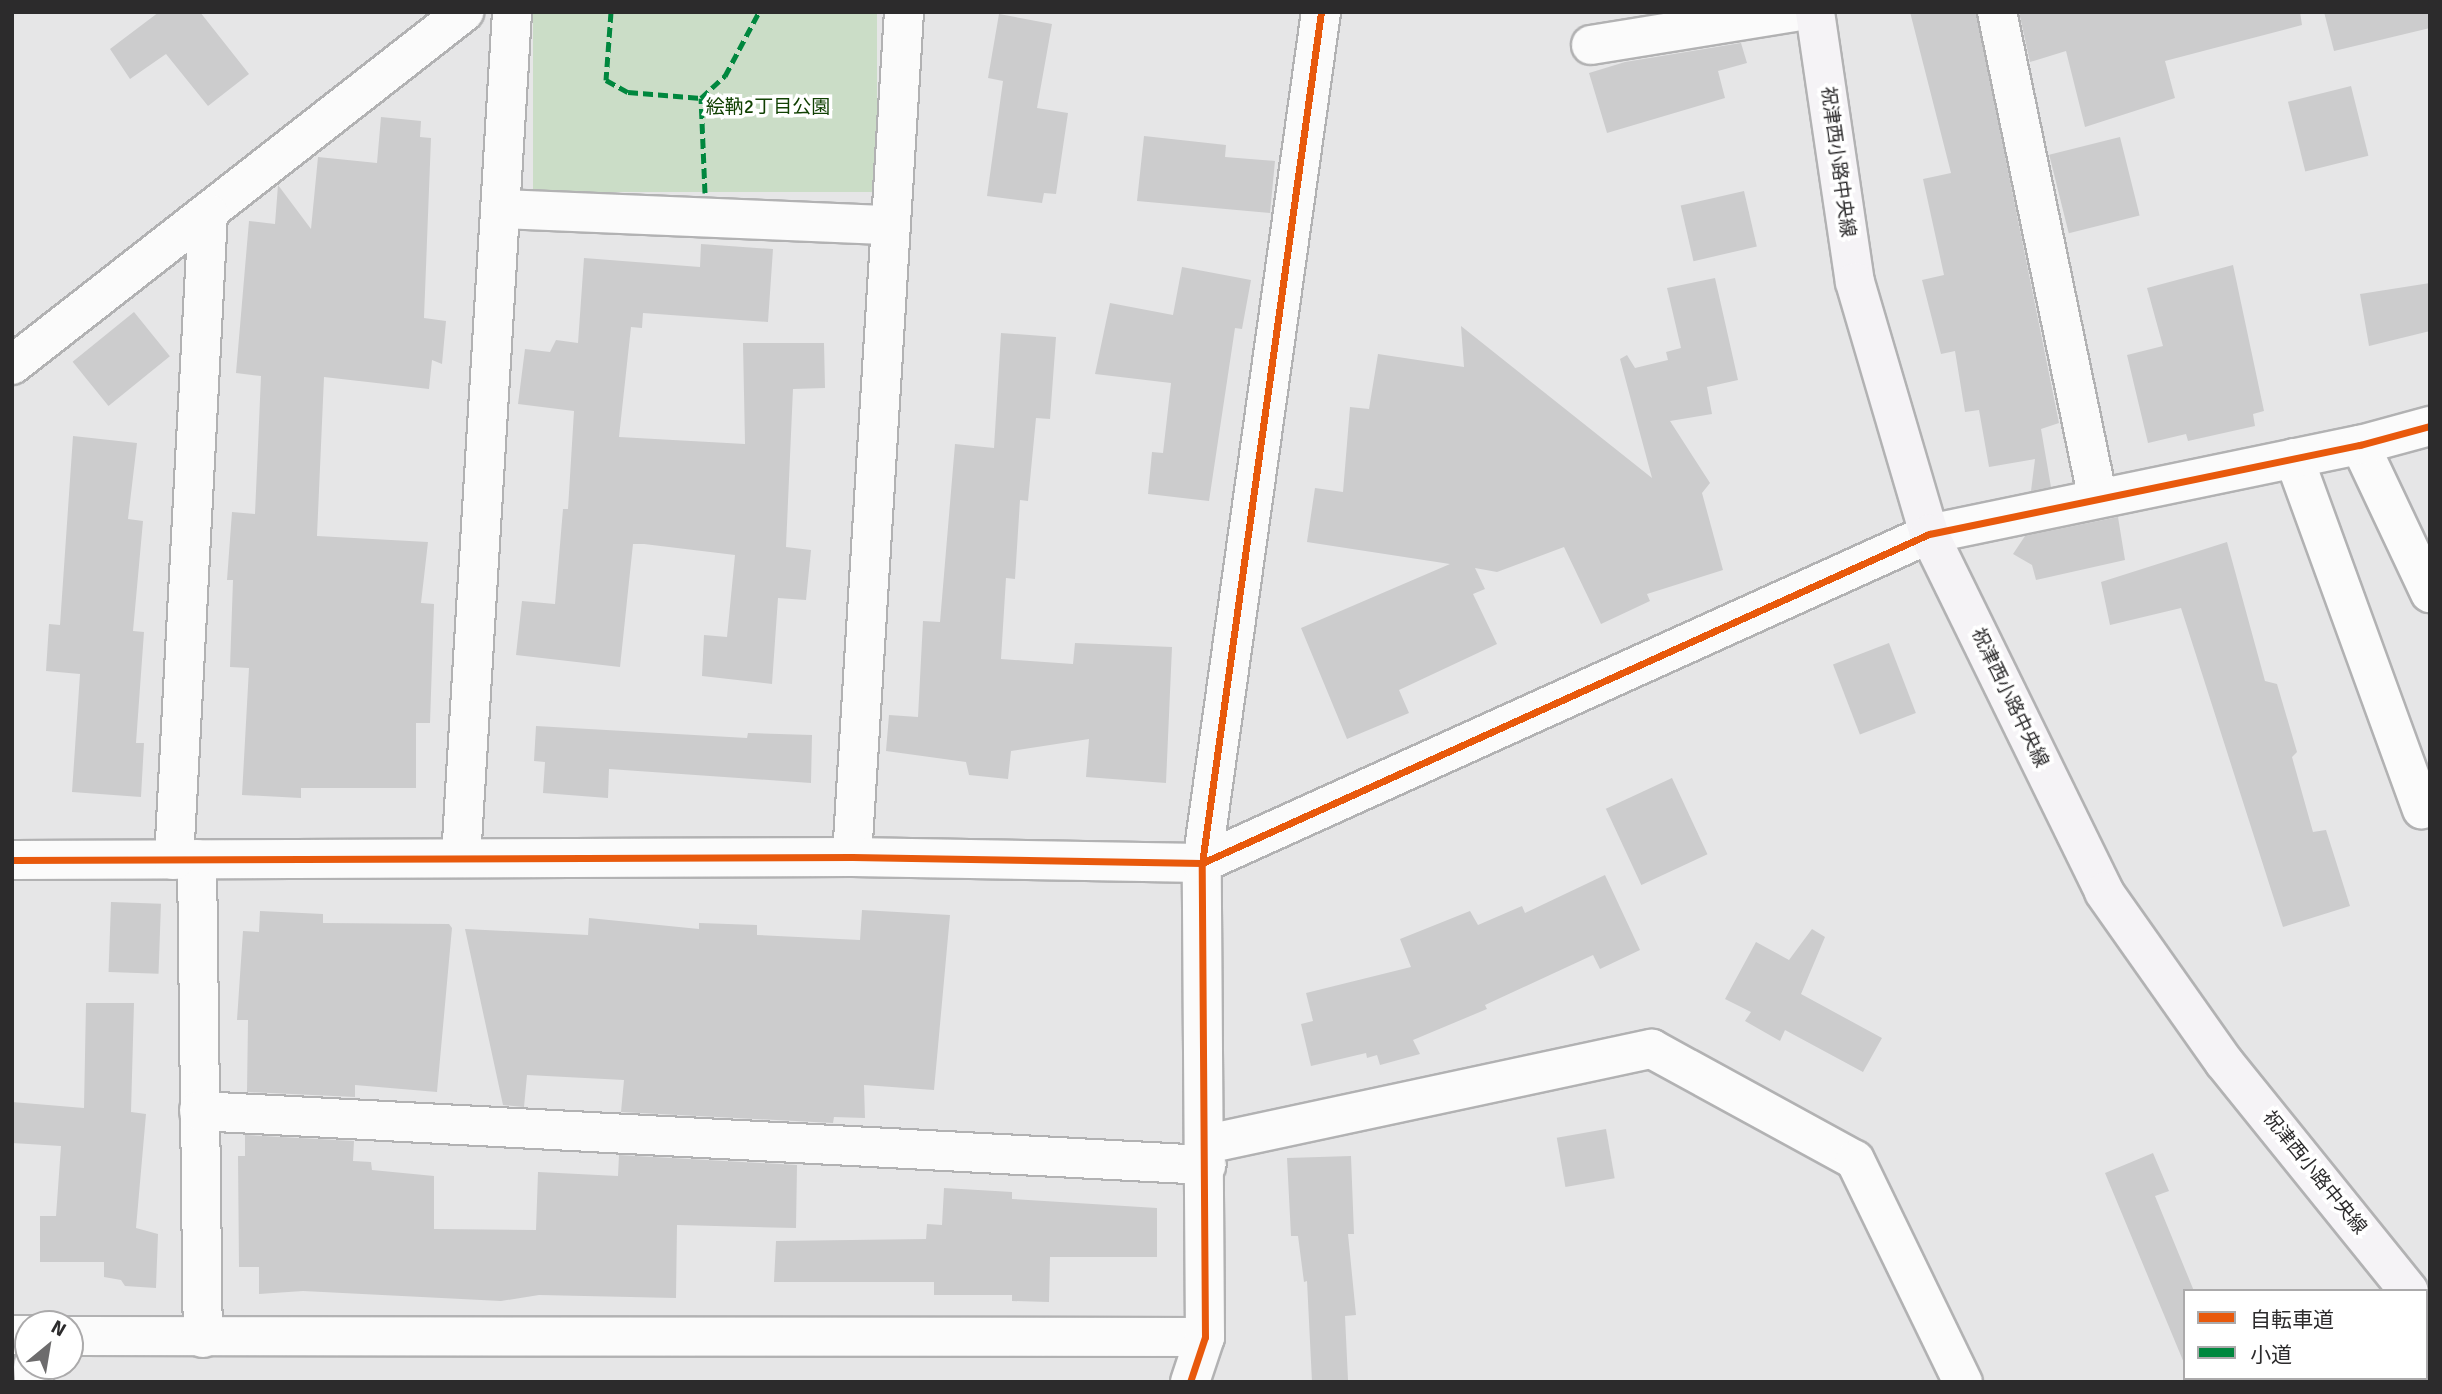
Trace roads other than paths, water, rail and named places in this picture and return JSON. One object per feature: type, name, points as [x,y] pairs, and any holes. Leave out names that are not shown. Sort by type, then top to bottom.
[{"type":"main road","name":"祝津西小路中央線","points":[[1815,12],[1854,282],[1929,534],[2104,892],[2224,1062],[2407,1289]]},
{"type":"street","points":[[12,365],[464,12]]},
{"type":"street","points":[[461,858],[503,209],[512,12]]},
{"type":"street","points":[[852,857],[904,12]]},
{"type":"street","points":[[1190,1382],[1205,1337],[1207,1155],[1202,863],[1321,12]]},
{"type":"street","points":[[1591,46],[1794,12]]},
{"type":"street","points":[[1997,12],[2097,497]]},
{"type":"street","points":[[503,209],[889,225]]},
{"type":"street","points":[[203,1338],[199,1111],[185,860],[208,213]]},
{"type":"street","points":[[12,860],[852,857],[1202,863],[1929,534],[2097,497],[2360,445],[2430,426]]},
{"type":"street","points":[[2360,445],[2430,593]]},
{"type":"street","points":[[2294,458],[2415,749],[2421,810]]},
{"type":"street","points":[[199,1111],[1207,1155],[1652,1049],[1855,1160],[1963,1382]]},
{"type":"street","points":[[84,1336],[1205,1337]]},
{"type":"park label","name":"絵靹2丁目公園","points":[[768,108]]}]
